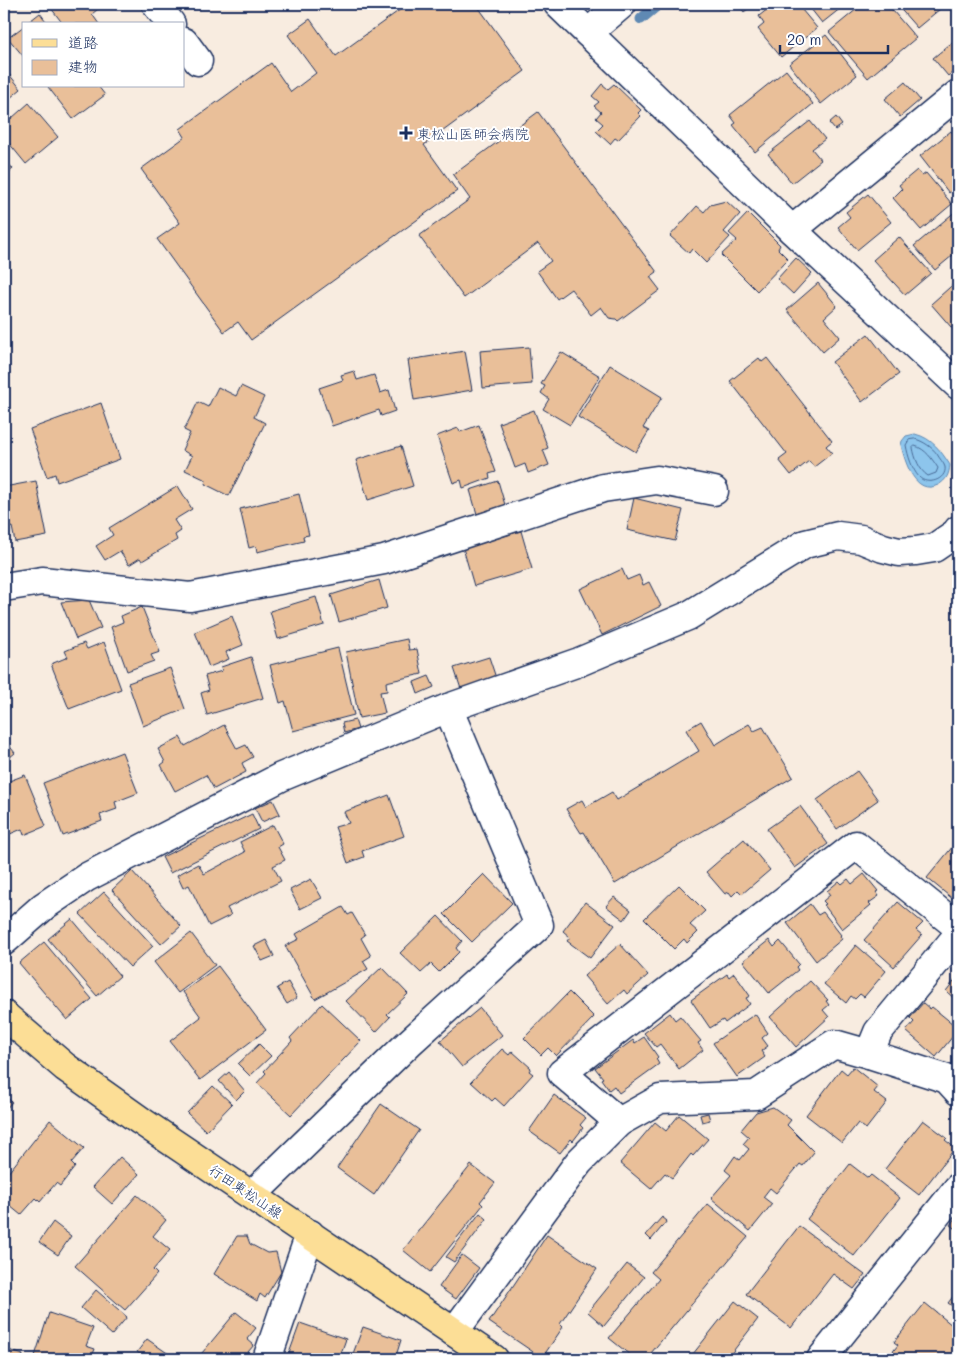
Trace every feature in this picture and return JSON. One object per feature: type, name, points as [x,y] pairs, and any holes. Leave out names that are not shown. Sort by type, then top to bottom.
[{"type":"main road","name":"行田東松山線","points":[[4,1015],[65,1067],[494,1359]]},
{"type":"street","points":[[156,4],[170,22]]},
{"type":"street","points":[[558,4],[792,230],[958,385]]},
{"type":"street","points":[[588,33],[622,4]]},
{"type":"street","points":[[792,230],[958,94]]},
{"type":"street","points":[[4,588],[42,581],[190,597],[384,560],[603,488],[657,480],[714,491]]},
{"type":"street","points":[[4,941],[44,906],[87,877],[281,777],[448,708],[579,662],[688,616],[805,544],[838,536],[861,539],[899,552],[916,552],[934,548],[958,530]]},
{"type":"street","points":[[252,1195],[409,1043],[539,925],[448,708]]},
{"type":"street","points":[[619,1122],[562,1073],[856,845],[958,928]]},
{"type":"street","points":[[869,1054],[878,1032],[958,936]]},
{"type":"street","points":[[454,1332],[579,1162],[619,1122],[660,1099],[756,1095],[834,1044],[947,1079],[958,1090]]},
{"type":"street","points":[[821,1359],[958,1188]]},
{"type":"street","points":[[267,1359],[310,1234]]},
{"type":"water","points":[[915,434],[931,442],[950,465],[944,481],[938,485],[923,486],[912,476],[908,468],[901,445],[906,436]]},
{"type":"building","points":[[48,4],[104,4],[92,14],[98,22],[62,22]]},
{"type":"building","points":[[408,4],[427,4],[429,6],[433,4],[476,4],[525,71],[424,145],[457,191],[251,340],[238,322],[224,332],[157,239],[180,223],[141,169],[185,137],[180,129],[271,63],[291,92],[316,73],[288,35],[310,19],[336,56]]},
{"type":"building","points":[[738,4],[754,4],[744,12]]},
{"type":"building","points":[[774,4],[797,4],[817,28],[781,57],[758,29],[764,24],[759,16]]},
{"type":"building","points":[[807,4],[846,4],[822,23]]},
{"type":"building","points":[[863,4],[887,4],[916,38],[868,78],[829,32]]},
{"type":"building","points":[[896,4],[946,4],[917,28]]},
{"type":"building","points":[[40,13],[47,22],[29,22]]},
{"type":"building","points":[[22,28],[22,55],[8,38]]},
{"type":"building","points":[[826,35],[857,75],[821,104],[789,64]]},
{"type":"building","points":[[955,40],[958,44],[958,68],[948,76],[933,58]]},
{"type":"building","points":[[4,68],[21,89],[4,103]]},
{"type":"building","points":[[786,70],[813,104],[755,152],[733,125],[736,123],[730,115]]},
{"type":"building","points":[[905,82],[920,100],[900,117],[885,99]]},
{"type":"building","points":[[602,84],[608,89],[614,84],[641,110],[638,113],[641,116],[618,140],[615,138],[610,144],[596,131],[603,124],[596,118],[601,112],[594,106],[599,102],[592,96]]},
{"type":"building","points":[[49,88],[100,88],[105,95],[73,119]]},
{"type":"building","points":[[29,103],[58,137],[26,164],[4,137],[4,125]]},
{"type":"building","points":[[538,112],[657,272],[650,277],[660,290],[618,321],[609,318],[601,307],[591,315],[571,289],[557,299],[537,271],[551,261],[538,243],[464,298],[419,236],[470,199],[453,175]]},
{"type":"building","points":[[836,117],[842,125],[835,130],[829,123]]},
{"type":"building","points":[[810,121],[825,139],[812,149],[821,160],[792,183],[768,154]]},
{"type":"building","points":[[951,131],[958,140],[958,186],[949,193],[920,156]]},
{"type":"building","points":[[4,158],[13,169],[4,176]]},
{"type":"building","points":[[917,170],[922,176],[926,173],[952,204],[921,230],[893,198],[902,189],[899,185]]},
{"type":"building","points":[[868,194],[891,222],[857,250],[838,227],[850,217],[846,212]]},
{"type":"building","points":[[726,201],[740,214],[724,232],[730,237],[706,263],[692,249],[689,253],[670,236],[697,206],[704,212],[710,205]]},
{"type":"building","points":[[957,210],[958,251],[935,270],[914,246]]},
{"type":"building","points":[[748,213],[780,245],[778,249],[788,259],[757,291],[721,255],[737,240],[729,233]]},
{"type":"building","points":[[899,237],[931,273],[905,295],[873,260]]},
{"type":"building","points":[[796,258],[812,273],[793,294],[777,279]]},
{"type":"building","points":[[958,280],[958,335],[931,304]]},
{"type":"building","points":[[818,283],[837,306],[824,318],[840,337],[823,352],[787,310]]},
{"type":"building","points":[[868,334],[899,374],[862,402],[832,362]]},
{"type":"building","points":[[529,347],[532,384],[483,388],[480,351]]},
{"type":"building","points":[[465,351],[472,390],[414,400],[408,360]]},
{"type":"building","points":[[561,352],[600,376],[570,425],[543,409],[549,399],[541,393],[545,386],[541,384]]},
{"type":"building","points":[[759,358],[762,362],[767,358],[832,441],[826,446],[832,453],[814,467],[809,461],[791,475],[779,460],[787,454],[730,381]]},
{"type":"building","points":[[610,365],[662,397],[643,428],[649,431],[636,452],[578,417]]},
{"type":"building","points":[[354,371],[357,380],[374,375],[380,393],[389,390],[395,411],[381,416],[379,410],[332,426],[319,388],[343,380],[341,375]]},
{"type":"building","points":[[241,386],[264,397],[254,417],[265,423],[229,496],[205,484],[206,480],[185,470],[192,456],[182,450],[190,433],[184,430],[198,402],[208,407],[218,387],[236,396]]},
{"type":"building","points":[[101,403],[120,459],[57,482],[55,474],[47,477],[30,429]]},
{"type":"building","points":[[534,410],[548,448],[543,450],[549,465],[528,473],[525,464],[515,468],[499,423]]},
{"type":"building","points":[[479,425],[496,472],[489,474],[490,478],[463,488],[461,480],[453,483],[437,436],[458,428],[460,432]]},
{"type":"building","points":[[401,446],[413,486],[368,500],[356,460]]},
{"type":"building","points":[[36,481],[47,536],[15,542],[12,527],[4,529],[4,487]]},
{"type":"building","points":[[498,481],[505,505],[477,514],[470,490]]},
{"type":"building","points":[[178,486],[192,509],[174,520],[181,531],[175,535],[177,540],[142,561],[140,558],[129,565],[120,551],[105,560],[96,546],[113,535],[109,528]]},
{"type":"building","points":[[299,494],[309,535],[303,536],[304,541],[257,552],[256,546],[249,548],[240,509]]},
{"type":"building","points":[[634,498],[683,510],[675,541],[627,530]]},
{"type":"building","points":[[521,531],[532,569],[474,586],[463,548]]},
{"type":"building","points":[[622,569],[627,580],[639,575],[643,585],[649,582],[661,606],[602,635],[580,589]]},
{"type":"building","points":[[379,580],[387,608],[339,622],[331,595]]},
{"type":"building","points":[[316,597],[324,625],[278,639],[270,611]]},
{"type":"building","points":[[89,600],[101,628],[76,639],[61,602]]},
{"type":"building","points":[[142,607],[160,652],[151,655],[154,661],[127,671],[111,627],[123,622],[121,616]]},
{"type":"building","points":[[232,616],[243,645],[226,652],[229,659],[209,667],[195,632]]},
{"type":"building","points":[[407,639],[409,650],[417,649],[422,674],[386,682],[387,691],[380,692],[385,713],[359,718],[346,652]]},
{"type":"building","points":[[104,642],[121,689],[69,709],[51,664],[68,657],[65,651],[84,643],[87,649]]},
{"type":"building","points":[[338,648],[354,715],[293,731],[285,701],[280,703],[270,665]]},
{"type":"building","points":[[251,657],[263,698],[207,715],[201,693],[209,690],[205,676],[222,671],[221,667]]},
{"type":"building","points":[[489,657],[496,678],[461,689],[454,668]]},
{"type":"building","points":[[170,668],[185,709],[143,726],[128,683]]},
{"type":"building","points":[[429,676],[434,687],[418,694],[414,682]]},
{"type":"building","points":[[355,720],[358,729],[344,733],[342,723]]},
{"type":"building","points":[[701,721],[715,745],[749,724],[754,731],[763,727],[793,777],[615,884],[584,832],[581,833],[566,809],[582,800],[586,807],[612,792],[617,800],[699,751],[686,730]]},
{"type":"building","points":[[224,725],[237,749],[246,745],[253,757],[242,763],[246,772],[214,789],[206,775],[175,791],[161,765],[165,762],[158,749],[180,737],[185,746]]},
{"type":"building","points":[[4,739],[15,753],[4,762]]},
{"type":"building","points":[[122,752],[138,793],[115,802],[117,809],[100,815],[102,821],[63,836],[43,783]]},
{"type":"building","points":[[857,771],[878,800],[837,829],[817,800]]},
{"type":"building","points":[[25,775],[46,826],[24,835],[22,829],[10,834],[7,827],[4,829],[4,783]]},
{"type":"building","points":[[389,795],[404,836],[362,851],[364,857],[348,863],[335,827],[349,823],[344,812]]},
{"type":"building","points":[[273,800],[280,814],[262,822],[255,808]]},
{"type":"building","points":[[800,806],[828,844],[795,868],[767,829]]},
{"type":"building","points":[[252,814],[259,829],[170,873],[162,857]]},
{"type":"building","points":[[273,825],[283,844],[278,847],[285,860],[273,866],[281,881],[227,908],[231,915],[209,926],[189,885],[183,888],[177,875],[198,864],[204,874],[245,852],[240,842]]},
{"type":"building","points":[[744,839],[770,870],[742,894],[738,890],[732,896],[729,892],[725,894],[706,872]]},
{"type":"building","points":[[958,840],[958,894],[954,900],[927,878]]},
{"type":"building","points":[[132,871],[181,926],[161,944],[112,890]]},
{"type":"building","points":[[484,874],[512,903],[472,942],[444,914]]},
{"type":"building","points":[[864,874],[878,891],[876,892],[879,896],[842,929],[824,905],[826,904],[823,901],[830,895],[827,891],[839,881],[842,884],[848,879],[852,884]]},
{"type":"building","points":[[311,879],[322,898],[300,909],[290,890]]},
{"type":"building","points":[[679,885],[705,911],[690,925],[698,932],[687,943],[684,939],[674,949],[644,919]]},
{"type":"building","points":[[104,892],[153,946],[130,967],[80,914]]},
{"type":"building","points":[[614,897],[631,910],[624,920],[606,906]]},
{"type":"building","points":[[585,902],[615,925],[590,958],[567,941],[570,937],[563,931]]},
{"type":"building","points":[[898,902],[923,923],[916,930],[922,935],[894,967],[864,940]]},
{"type":"building","points":[[810,904],[818,915],[823,912],[842,939],[816,961],[787,923]]},
{"type":"building","points":[[343,907],[348,915],[352,913],[365,935],[361,938],[371,956],[363,961],[368,969],[315,999],[285,946],[299,939],[296,934]]},
{"type":"building","points":[[438,916],[462,941],[456,948],[459,952],[439,972],[431,964],[421,973],[400,953]]},
{"type":"building","points":[[72,919],[120,976],[97,996],[48,939]]},
{"type":"building","points":[[191,933],[215,965],[178,993],[154,962]]},
{"type":"building","points":[[266,940],[274,956],[262,961],[254,946]]},
{"type":"building","points":[[769,940],[774,947],[780,941],[799,964],[796,967],[798,970],[769,993],[743,961]]},
{"type":"building","points":[[44,942],[92,999],[67,1020],[19,963]]},
{"type":"building","points":[[620,944],[648,975],[627,994],[624,990],[608,1004],[584,976]]},
{"type":"building","points":[[856,945],[886,971],[864,997],[860,994],[855,999],[851,996],[846,1003],[824,984]]},
{"type":"building","points":[[218,966],[266,1030],[200,1080],[170,1041],[201,1017],[183,992]]},
{"type":"building","points":[[382,967],[408,994],[387,1014],[390,1017],[376,1032],[346,1001]]},
{"type":"building","points":[[734,973],[750,996],[746,998],[750,1004],[725,1023],[723,1020],[710,1028],[691,1000],[727,974],[729,977]]},
{"type":"building","points":[[958,976],[958,1002],[946,991]]},
{"type":"building","points":[[810,981],[828,1000],[826,1001],[829,1005],[823,1010],[829,1017],[796,1047],[770,1017]]},
{"type":"building","points":[[288,982],[297,998],[287,1004],[277,988]]},
{"type":"building","points":[[569,992],[594,1017],[556,1056],[548,1048],[541,1055],[524,1038]]},
{"type":"building","points":[[923,1003],[930,1009],[932,1007],[958,1028],[936,1057],[906,1031],[914,1022],[910,1018]]},
{"type":"building","points":[[322,1004],[361,1041],[291,1115],[257,1083],[266,1073],[264,1071],[292,1041],[290,1038]]},
{"type":"building","points":[[480,1008],[502,1035],[462,1067],[440,1041]]},
{"type":"building","points":[[670,1013],[675,1020],[680,1016],[701,1041],[698,1043],[703,1050],[679,1069],[660,1044],[656,1047],[644,1033]]},
{"type":"building","points":[[755,1014],[768,1033],[762,1038],[768,1046],[761,1051],[765,1057],[737,1077],[713,1043]]},
{"type":"building","points":[[644,1037],[658,1057],[656,1059],[659,1064],[619,1093],[614,1086],[609,1090],[595,1068],[633,1040],[635,1043]]},
{"type":"building","points":[[259,1044],[271,1056],[250,1076],[238,1064]]},
{"type":"building","points":[[502,1049],[509,1055],[512,1051],[531,1068],[529,1071],[533,1074],[504,1106],[495,1098],[492,1101],[471,1082]]},
{"type":"building","points":[[853,1067],[878,1087],[874,1092],[887,1102],[866,1129],[858,1123],[842,1143],[806,1115],[841,1069],[847,1074]]},
{"type":"building","points":[[229,1072],[245,1091],[236,1100],[219,1081]]},
{"type":"building","points":[[213,1086],[232,1104],[206,1131],[187,1113]]},
{"type":"building","points":[[4,1095],[12,1102],[4,1111]]},
{"type":"building","points":[[554,1095],[586,1118],[580,1125],[583,1128],[560,1153],[529,1131]]},
{"type":"building","points":[[381,1104],[419,1130],[374,1195],[337,1168]]},
{"type":"building","points":[[773,1107],[791,1120],[787,1125],[814,1152],[803,1166],[800,1164],[776,1193],[770,1188],[763,1197],[772,1204],[750,1231],[711,1198],[731,1175],[725,1170],[735,1156],[740,1160],[749,1149],[743,1144],[749,1137],[741,1130],[756,1112]]},
{"type":"building","points":[[708,1113],[710,1120],[702,1122],[700,1115]]},
{"type":"building","points":[[679,1115],[708,1139],[693,1156],[691,1154],[672,1178],[665,1173],[651,1189],[620,1163],[655,1122],[666,1131]]},
{"type":"building","points":[[50,1120],[84,1148],[71,1163],[75,1167],[60,1186],[56,1183],[40,1202],[36,1198],[21,1215],[4,1201],[4,1178]]},
{"type":"building","points":[[923,1120],[947,1138],[945,1140],[955,1148],[919,1195],[885,1169]]},
{"type":"building","points":[[120,1157],[139,1174],[112,1204],[93,1187]]},
{"type":"building","points":[[850,1164],[868,1178],[871,1175],[900,1198],[854,1256],[807,1219]]},
{"type":"building","points":[[471,1165],[495,1183],[480,1202],[483,1205],[430,1272],[403,1250]]},
{"type":"building","points":[[137,1195],[166,1220],[153,1236],[170,1250],[153,1270],[157,1274],[125,1310],[75,1266]]},
{"type":"building","points":[[708,1204],[748,1237],[646,1359],[635,1359],[609,1338],[659,1279],[651,1272]]},
{"type":"building","points":[[480,1213],[487,1219],[454,1262],[446,1257]]},
{"type":"building","points":[[958,1214],[958,1231],[950,1225]]},
{"type":"building","points":[[662,1217],[667,1221],[651,1240],[646,1235]]},
{"type":"building","points":[[53,1222],[71,1236],[58,1255],[39,1242]]},
{"type":"building","points":[[799,1226],[865,1275],[854,1289],[833,1274],[791,1328],[746,1294]]},
{"type":"building","points":[[547,1235],[597,1269],[560,1324],[563,1327],[542,1358],[489,1322]]},
{"type":"building","points":[[237,1236],[247,1236],[250,1244],[267,1253],[276,1252],[281,1272],[265,1298],[260,1294],[257,1301],[214,1274]]},
{"type":"building","points":[[462,1255],[479,1268],[456,1299],[439,1287]]},
{"type":"building","points":[[627,1264],[644,1277],[604,1326],[588,1312]]},
{"type":"building","points":[[96,1290],[127,1317],[112,1335],[81,1308]]},
{"type":"building","points":[[958,1290],[958,1310],[948,1303]]},
{"type":"building","points":[[735,1301],[758,1319],[727,1359],[689,1359]]},
{"type":"building","points":[[925,1303],[958,1330],[958,1359],[887,1359],[898,1345],[894,1342]]},
{"type":"building","points":[[236,1312],[256,1328],[247,1339],[254,1345],[242,1359],[197,1359]]},
{"type":"building","points":[[49,1313],[93,1328],[86,1346],[95,1349],[91,1359],[34,1359]]},
{"type":"building","points":[[300,1323],[346,1339],[339,1359],[287,1359]]},
{"type":"building","points":[[363,1327],[401,1340],[395,1359],[351,1359]]},
{"type":"building","points":[[147,1339],[176,1359],[147,1359],[137,1352]]},
{"type":"building","points":[[6,1349],[23,1355],[22,1359],[4,1359]]},
{"type":"waterway","points":[[641,19],[659,4]]},
{"type":"place","name":"東松山医師会病院","points":[[406,133]]}]
